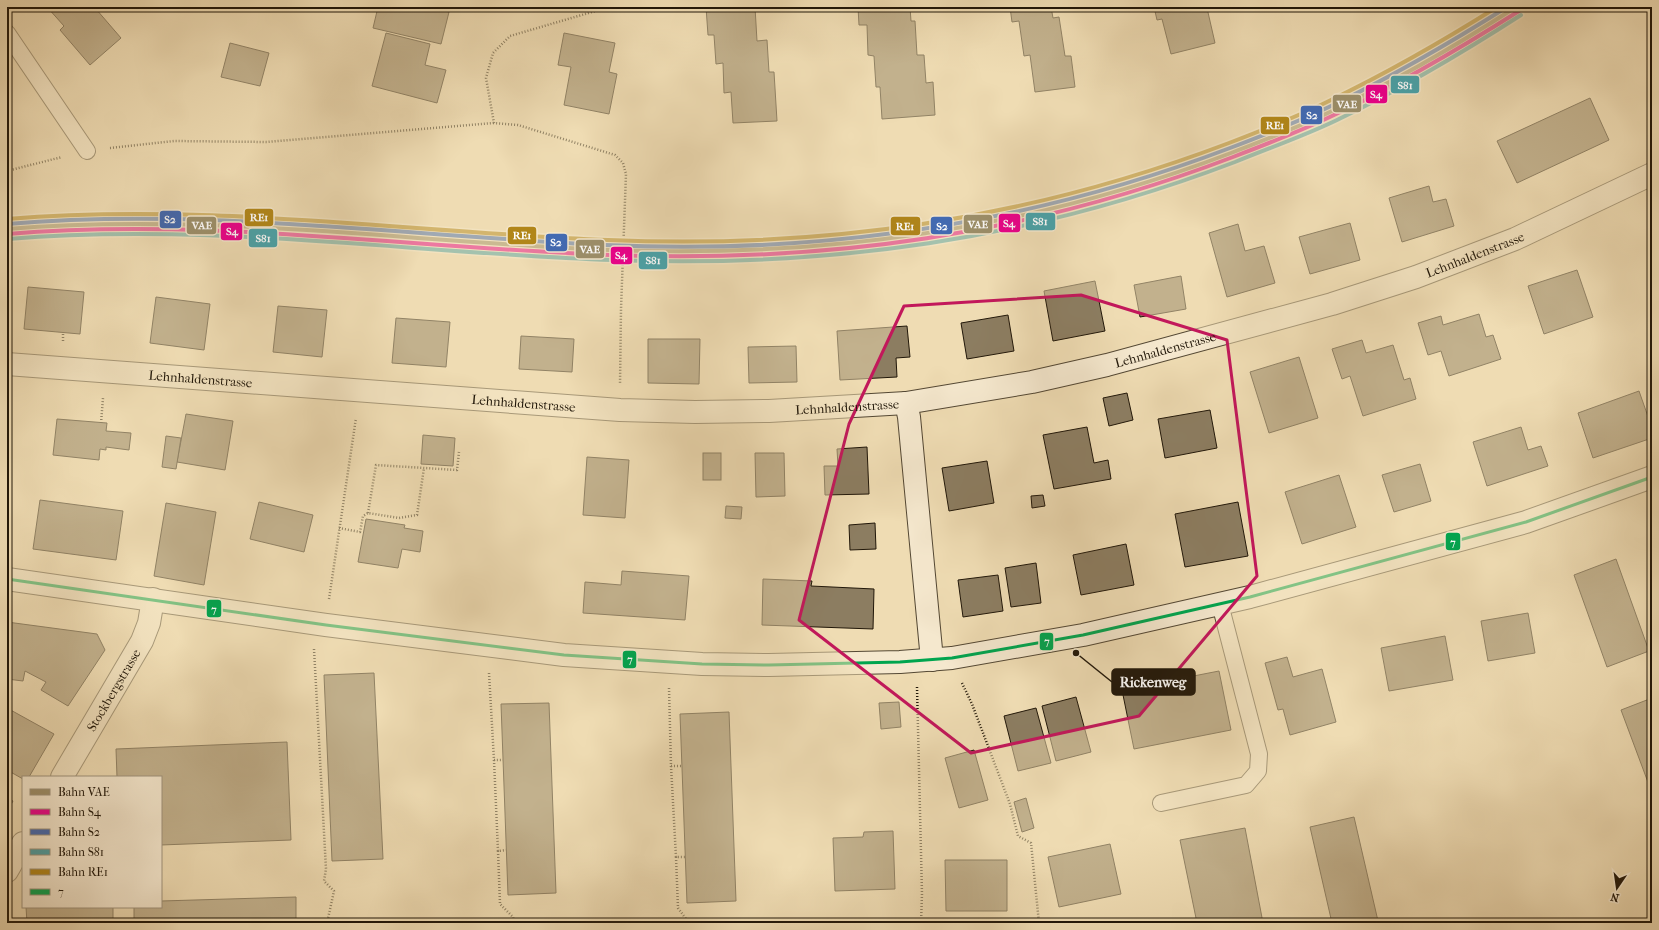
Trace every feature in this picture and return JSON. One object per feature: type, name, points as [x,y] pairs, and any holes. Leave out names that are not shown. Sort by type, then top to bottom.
[{"type":"street","name":"Lehnhaldenstrasse","points":[[7,364],[620,410],[695,412],[768,411],[906,403],[1032,382],[1107,365],[1332,304],[1416,277],[1515,239],[1652,174]]},
{"type":"street","points":[[906,403],[909,418],[932,660]]},
{"type":"street","points":[[7,579],[358,629],[564,655],[702,664],[769,665],[900,662],[932,660],[1083,635],[1250,597],[1526,522],[1652,477]]},
{"type":"street","name":"Stockbergstrasse","points":[[63,776],[142,641],[149,623],[153,599]]},
{"type":"street","points":[[7,870],[22,845]]},
{"type":"lane","points":[[7,33],[88,151]]},
{"type":"lane","points":[[1161,804],[1246,785],[1258,772],[1260,754],[1220,604]]},
{"type":"path","points":[[494,123],[486,78],[493,53],[510,36],[609,7]]},
{"type":"path","points":[[7,172],[88,151],[174,141],[267,142],[494,123],[518,125],[614,155],[623,163],[626,174],[621,309],[620,390]]},
{"type":"path","points":[[101,423],[103,393]]},
{"type":"path","points":[[329,603],[356,413]]},
{"type":"path","points":[[368,513],[376,465],[457,470],[459,452]]},
{"type":"path","points":[[339,528],[360,532],[363,516],[368,513],[399,518],[417,515],[424,468]]},
{"type":"path","points":[[315,658],[326,869],[324,881],[334,890],[327,923]]},
{"type":"path","points":[[489,670],[500,904],[513,917],[514,923]]},
{"type":"path","points":[[959,677],[972,704],[1010,804],[1018,836],[1031,843],[1039,923]]},
{"type":"path","points":[[917,683],[922,894],[921,923]]},
{"type":"path","points":[[669,687],[671,766],[678,908],[689,923]]},
{"type":"path","points":[[494,760],[503,760]]},
{"type":"path","points":[[671,766],[682,766]]},
{"type":"path","points":[[498,851],[506,850]]},
{"type":"path","points":[[676,857],[685,857]]},
{"type":"highlighted area","points":[[1081,295],[1227,340],[1257,576],[1139,716],[971,753],[799,620],[849,424],[904,306]]},
{"type":"building","points":[[47,7],[98,7],[96,9],[121,38],[90,65],[60,30],[64,26]]},
{"type":"building","points":[[378,7],[428,7],[449,12],[441,44],[373,28]]},
{"type":"building","points":[[706,7],[755,7],[757,41],[767,40],[769,72],[774,72],[777,121],[733,123],[731,92],[724,93],[723,63],[716,64],[714,35],[708,35]]},
{"type":"building","points":[[858,7],[910,7],[911,21],[915,21],[917,55],[924,55],[926,83],[933,82],[935,115],[882,119],[880,87],[876,87],[874,56],[868,55],[867,25],[859,25]]},
{"type":"building","points":[[1010,7],[1051,7],[1053,18],[1059,17],[1065,56],[1071,56],[1075,87],[1035,92],[1030,55],[1024,56],[1019,21],[1012,22]]},
{"type":"building","points":[[1154,7],[1198,7],[1199,10],[1207,8],[1215,43],[1171,54],[1162,19],[1157,20]]},
{"type":"building","points":[[386,33],[430,44],[425,65],[446,70],[437,103],[372,86]]},
{"type":"building","points":[[564,33],[615,43],[609,72],[617,74],[609,114],[564,105],[571,67],[558,65]]},
{"type":"building","points":[[230,43],[269,53],[260,86],[221,77]]},
{"type":"building","points":[[1590,98],[1609,140],[1517,183],[1497,141]]},
{"type":"building","points":[[1429,186],[1433,202],[1446,199],[1454,226],[1402,242],[1389,198]]},
{"type":"building","points":[[1350,223],[1360,260],[1310,274],[1299,237]]},
{"type":"building","points":[[1238,224],[1245,251],[1264,246],[1275,283],[1227,297],[1209,233]]},
{"type":"building","points":[[1577,270],[1593,317],[1544,334],[1528,286]]},
{"type":"building","points":[[1181,276],[1186,309],[1140,317],[1134,285]]},
{"type":"building","points":[[1095,281],[1105,331],[1053,341],[1044,291]]},
{"type":"building","points":[[28,287],[84,292],[80,334],[24,329]]},
{"type":"building","points":[[156,297],[210,304],[204,350],[150,343]]},
{"type":"building","points":[[278,306],[327,310],[322,357],[273,352]]},
{"type":"building","points":[[1479,314],[1486,337],[1493,335],[1501,359],[1449,376],[1441,351],[1428,355],[1418,323],[1441,316],[1443,325]]},
{"type":"building","points":[[1008,315],[1014,351],[967,359],[961,323]]},
{"type":"building","points":[[396,318],[450,322],[446,367],[392,363]]},
{"type":"building","points":[[907,326],[910,357],[896,358],[897,377],[840,380],[837,331]]},
{"type":"building","points":[[521,336],[574,339],[572,372],[519,369]]},
{"type":"building","points":[[648,339],[700,339],[699,384],[648,383]]},
{"type":"building","points":[[1362,340],[1366,353],[1393,345],[1404,380],[1410,378],[1416,399],[1363,416],[1350,376],[1342,379],[1332,349]]},
{"type":"building","points":[[796,346],[797,382],[749,383],[748,347]]},
{"type":"building","points":[[1299,357],[1318,418],[1269,433],[1250,372]]},
{"type":"building","points":[[1639,391],[1652,428],[1652,438],[1593,458],[1578,413]]},
{"type":"building","points":[[1127,393],[1133,420],[1109,426],[1103,398]]},
{"type":"building","points":[[1210,410],[1217,448],[1165,458],[1158,419]]},
{"type":"building","points":[[186,414],[233,421],[225,470],[177,462]]},
{"type":"building","points":[[57,419],[107,423],[106,431],[131,433],[129,450],[106,447],[106,450],[100,449],[99,460],[53,455]]},
{"type":"building","points":[[1087,427],[1094,463],[1108,460],[1111,479],[1054,489],[1043,435]]},
{"type":"building","points":[[1521,427],[1528,450],[1541,446],[1548,466],[1487,486],[1473,442]]},
{"type":"building","points":[[423,435],[455,438],[453,466],[421,464]]},
{"type":"building","points":[[166,436],[181,438],[176,469],[162,467]]},
{"type":"building","points":[[867,447],[869,494],[825,495],[824,466],[838,466],[837,449]]},
{"type":"building","points":[[703,453],[721,453],[721,480],[703,480]]},
{"type":"building","points":[[755,453],[784,453],[785,496],[756,497]]},
{"type":"building","points":[[587,457],[629,460],[625,518],[583,515]]},
{"type":"building","points":[[987,461],[994,503],[949,511],[942,468]]},
{"type":"building","points":[[1420,464],[1431,501],[1394,512],[1382,475]]},
{"type":"building","points":[[1339,475],[1356,527],[1302,544],[1285,492]]},
{"type":"building","points":[[1043,495],[1045,506],[1032,508],[1031,496]]},
{"type":"building","points":[[40,500],[123,511],[116,560],[33,549]]},
{"type":"building","points":[[259,502],[313,515],[304,552],[250,539]]},
{"type":"building","points":[[1238,502],[1248,556],[1185,567],[1175,514]]},
{"type":"building","points":[[166,503],[216,512],[204,585],[154,576]]},
{"type":"building","points":[[726,506],[742,507],[741,519],[725,518]]},
{"type":"building","points":[[366,519],[405,525],[404,528],[423,531],[420,552],[402,549],[398,568],[358,562]]},
{"type":"building","points":[[875,523],[876,549],[850,550],[849,525]]},
{"type":"building","points":[[1126,544],[1134,585],[1081,595],[1073,555]]},
{"type":"building","points":[[1616,559],[1649,651],[1607,667],[1574,575]]},
{"type":"building","points":[[1036,563],[1041,603],[1011,607],[1005,568]]},
{"type":"building","points":[[622,571],[689,576],[685,620],[583,613],[585,582],[621,585]]},
{"type":"building","points":[[998,575],[1003,611],[963,617],[958,580]]},
{"type":"building","points":[[763,579],[812,581],[811,586],[874,589],[873,629],[762,625]]},
{"type":"building","points":[[1528,613],[1535,653],[1488,661],[1481,621]]},
{"type":"building","points":[[7,622],[97,634],[105,650],[68,706],[41,690],[46,682],[25,671],[23,681],[7,679]]},
{"type":"building","points":[[1445,636],[1453,680],[1389,691],[1381,648]]},
{"type":"building","points":[[1287,657],[1293,677],[1322,669],[1336,722],[1290,735],[1283,709],[1278,710],[1265,663]]},
{"type":"building","points":[[1219,671],[1231,730],[1134,749],[1122,690]]},
{"type":"building","points":[[374,673],[383,859],[332,861],[324,675]]},
{"type":"building","points":[[1076,697],[1091,752],[1056,761],[1042,706]]},
{"type":"building","points":[[1652,698],[1652,793],[1621,710]]},
{"type":"building","points":[[899,702],[901,727],[881,729],[879,703]]},
{"type":"building","points":[[549,703],[556,893],[508,895],[501,704]]},
{"type":"building","points":[[7,708],[54,734],[30,776],[22,776],[22,778],[7,770]]},
{"type":"building","points":[[1036,708],[1051,763],[1018,771],[1004,716]]},
{"type":"building","points":[[729,712],[736,901],[687,903],[680,714]]},
{"type":"building","points":[[287,742],[291,840],[162,845],[162,776],[117,776],[116,749]]},
{"type":"building","points":[[974,750],[988,800],[959,808],[945,758]]},
{"type":"building","points":[[7,798],[13,801],[7,812]]},
{"type":"building","points":[[1026,798],[1034,828],[1022,832],[1014,802]]},
{"type":"building","points":[[1354,817],[1378,921],[1371,923],[1332,923],[1310,827]]},
{"type":"building","points":[[1245,828],[1263,923],[1197,923],[1180,840]]},
{"type":"building","points":[[893,831],[895,889],[835,891],[833,838],[863,837],[864,832]]},
{"type":"building","points":[[1110,844],[1121,894],[1059,907],[1048,857]]},
{"type":"building","points":[[945,860],[1007,860],[1007,911],[946,911]]},
{"type":"building","points":[[296,897],[296,923],[134,923],[134,908],[162,908],[162,901]]},
{"type":"building","points":[[26,908],[113,908],[113,923],[27,923]]},
{"type":"rail line","name":"RE1","points":[[7,219],[82,215],[157,214],[232,216],[533,236],[689,242],[846,234],[924,224],[1001,210],[1077,192],[1153,170],[1229,143],[1292,118],[1351,90],[1414,56],[1497,7]]},
{"type":"rail line","name":"S2","points":[[7,224],[82,220],[156,219],[231,221],[530,241],[686,247],[765,245],[844,239],[923,229],[1000,215],[1078,197],[1154,175],[1230,148],[1294,123],[1353,95],[1464,34],[1507,7]]},
{"type":"rail line","name":"VAE","points":[[7,229],[82,225],[158,224],[233,226],[534,246],[609,250],[689,251],[768,249],[847,243],[925,233],[1002,220],[1079,202],[1155,180],[1231,153],[1307,122],[1403,75],[1449,49],[1516,7]]},
{"type":"rail line","name":"S4","points":[[7,234],[82,230],[158,229],[233,231],[535,251],[610,255],[691,256],[771,254],[849,248],[927,238],[1004,224],[1080,206],[1157,184],[1233,157],[1284,137],[1358,103],[1451,53],[1519,11]]},
{"type":"rail line","name":"S81","points":[[8,239],[83,235],[159,234],[234,236],[537,256],[612,260],[693,261],[773,259],[851,253],[929,243],[1006,229],[1082,211],[1159,189],[1235,162],[1312,131],[1361,108],[1431,70],[1521,15]]},
{"type":"transit line","name":"7","points":[[7,579],[326,625],[564,655],[702,664],[769,665],[900,662],[952,658],[1083,635],[1250,597],[1526,522],[1652,477]]},
{"type":"place","name":"Rickenweg","points":[[1076,653]]}]
